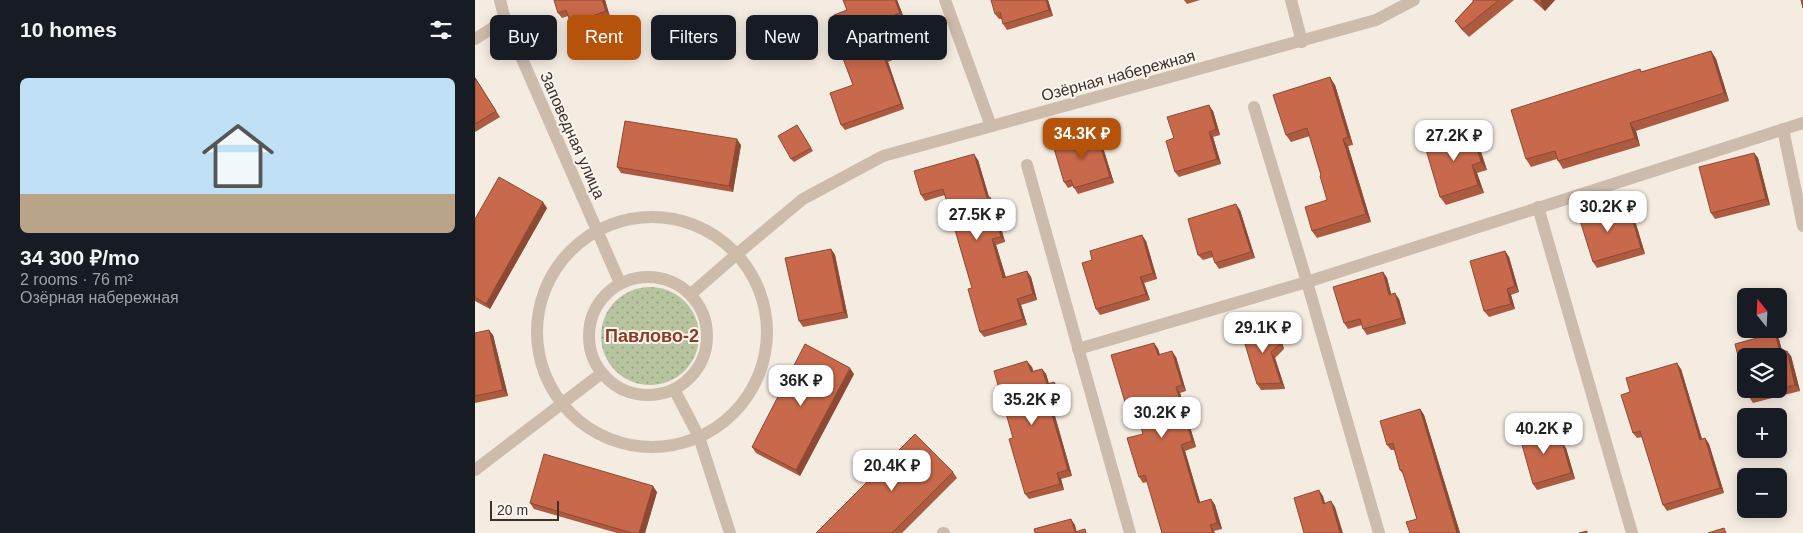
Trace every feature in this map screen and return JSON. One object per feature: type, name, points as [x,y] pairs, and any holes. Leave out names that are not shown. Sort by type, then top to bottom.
[{"type":"street","name":"Заповедная улица","points":[[500,0],[504,15]]},
{"type":"street","points":[[945,0],[991,126]]},
{"type":"street","points":[[1291,0],[1302,42]]},
{"type":"street","name":"Озёрная набережная","points":[[691,294],[803,198],[883,156],[1302,42],[1376,20],[1414,0]]},
{"type":"street","points":[[475,39],[490,30]]},
{"type":"street","name":"Заповедная улица","points":[[523,60],[620,283]]},
{"type":"street","points":[[1254,107],[1307,282],[1379,533]]},
{"type":"street","points":[[1078,349],[1307,282],[1803,123]]},
{"type":"street","points":[[1783,129],[1803,226]]},
{"type":"street","points":[[1027,165],[1130,533]]},
{"type":"street","points":[[1537,207],[1632,533]]},
{"type":"street","points":[[634,218],[671,218],[707,231],[737,254],[757,284],[767,318],[765,354],[752,388],[730,417],[699,437],[671,446],[641,447],[611,440],[584,426],[561,404],[542,370],[536,330],[544,290],[565,254],[598,230],[634,218]]},
{"type":"street","points":[[658,276],[676,283],[691,294],[704,313],[708,335],[704,357],[692,376],[674,390],[655,395],[635,394],[617,386],[602,373],[592,355],[589,334],[593,314],[604,296],[620,283],[638,277],[658,276]]},
{"type":"street","points":[[475,470],[602,373]]},
{"type":"street","points":[[674,390],[699,437],[730,533]]},
{"type":"green space","points":[[650,287],[660,288],[677,295],[691,309],[698,326],[698,346],[691,363],[677,377],[660,384],[650,385],[640,384],[623,377],[609,363],[602,346],[601,336],[602,326],[609,309],[623,295],[640,288]]},
{"type":"building","points":[[554,0],[602,0],[606,11],[595,15],[568,15],[566,10],[558,13]]},
{"type":"building","points":[[843,0],[895,0],[900,13],[895,15],[834,15],[847,10]]},
{"type":"building","points":[[991,0],[1046,0],[1049,10],[1003,24],[1000,12],[995,14]]},
{"type":"building","points":[[1473,0],[1499,0],[1463,29],[1455,21]]},
{"type":"building","points":[[1711,51],[1724,93],[1630,123],[1635,138],[1558,161],[1555,151],[1526,159],[1511,110],[1640,69],[1641,72]]},
{"type":"building","points":[[844,60],[885,60],[901,104],[841,125],[830,93],[853,85]]},
{"type":"building","points":[[1330,77],[1348,137],[1343,139],[1366,214],[1312,231],[1305,207],[1327,200],[1321,175],[1307,128],[1286,135],[1273,95]]},
{"type":"building","points":[[475,78],[496,111],[475,124]]},
{"type":"building","points":[[1209,105],[1216,129],[1209,132],[1217,159],[1175,172],[1166,141],[1174,138],[1167,117]]},
{"type":"building","points":[[625,121],[737,139],[729,186],[617,167]]},
{"type":"building","points":[[797,125],[811,148],[791,159],[778,136]]},
{"type":"building","points":[[1471,129],[1481,162],[1472,165],[1478,185],[1440,197],[1424,143]]},
{"type":"building","points":[[1096,132],[1110,177],[1074,188],[1071,180],[1064,182],[1053,145]]},
{"type":"building","points":[[1754,153],[1766,199],[1711,213],[1699,167]]},
{"type":"building","points":[[974,154],[987,198],[990,197],[1001,237],[992,239],[1003,278],[1027,271],[1033,294],[1017,299],[1023,319],[980,332],[968,289],[972,288],[943,189],[921,195],[914,171]]},
{"type":"building","points":[[499,177],[543,202],[486,304],[475,297],[475,219]]},
{"type":"building","points":[[1616,202],[1621,221],[1632,218],[1641,248],[1593,262],[1578,214]]},
{"type":"building","points":[[1236,204],[1251,252],[1215,263],[1211,251],[1198,255],[1188,219]]},
{"type":"building","points":[[1142,235],[1153,273],[1140,277],[1146,294],[1096,309],[1082,263],[1092,260],[1090,251]]},
{"type":"building","points":[[831,249],[844,312],[799,321],[785,258]]},
{"type":"building","points":[[1505,251],[1515,286],[1507,289],[1511,304],[1484,311],[1470,261]]},
{"type":"building","points":[[1383,272],[1389,295],[1395,293],[1402,318],[1363,329],[1360,319],[1344,323],[1333,287]]},
{"type":"building","points":[[1274,324],[1280,344],[1271,352],[1281,383],[1257,384],[1242,334]]},
{"type":"building","points":[[489,330],[503,390],[475,396],[475,333]]},
{"type":"building","points":[[1757,338],[1776,338],[1779,348],[1737,348],[1737,352],[1735,344]]},
{"type":"building","points":[[1154,343],[1158,355],[1172,351],[1182,385],[1176,387],[1192,441],[1181,445],[1198,503],[1211,499],[1217,523],[1210,525],[1213,533],[1162,533],[1145,475],[1139,477],[1127,438],[1143,434],[1133,399],[1125,402],[1111,355]]},
{"type":"building","points":[[805,344],[850,368],[796,470],[752,447]]},
{"type":"building","points":[[1787,351],[1795,385],[1787,387]]},
{"type":"building","points":[[1027,361],[1031,372],[1042,369],[1047,384],[1054,382],[1060,400],[1049,404],[1068,470],[1057,473],[1060,484],[1025,494],[1009,439],[1013,438],[994,371]]},
{"type":"building","points":[[1677,363],[1700,440],[1705,438],[1720,488],[1663,505],[1640,431],[1633,433],[1621,395],[1630,392],[1626,378]]},
{"type":"building","points":[[1420,409],[1457,533],[1410,533],[1406,522],[1417,519],[1393,443],[1387,445],[1380,421]]},
{"type":"building","points":[[1547,425],[1553,445],[1562,442],[1571,473],[1533,484],[1519,434]]},
{"type":"building","points":[[915,434],[953,472],[892,533],[816,533]]},
{"type":"building","points":[[544,454],[653,486],[639,533],[632,533],[530,503]]},
{"type":"building","points":[[1319,490],[1323,504],[1331,501],[1340,533],[1304,533],[1294,498]]},
{"type":"building","points":[[1071,519],[1075,532],[1085,529],[1086,533],[1035,533],[1034,529]]},
{"type":"building","points":[[1724,528],[1726,533],[1708,533]]},
{"type":"district","name":"Павлово-2","points":[[652,336]]}]
